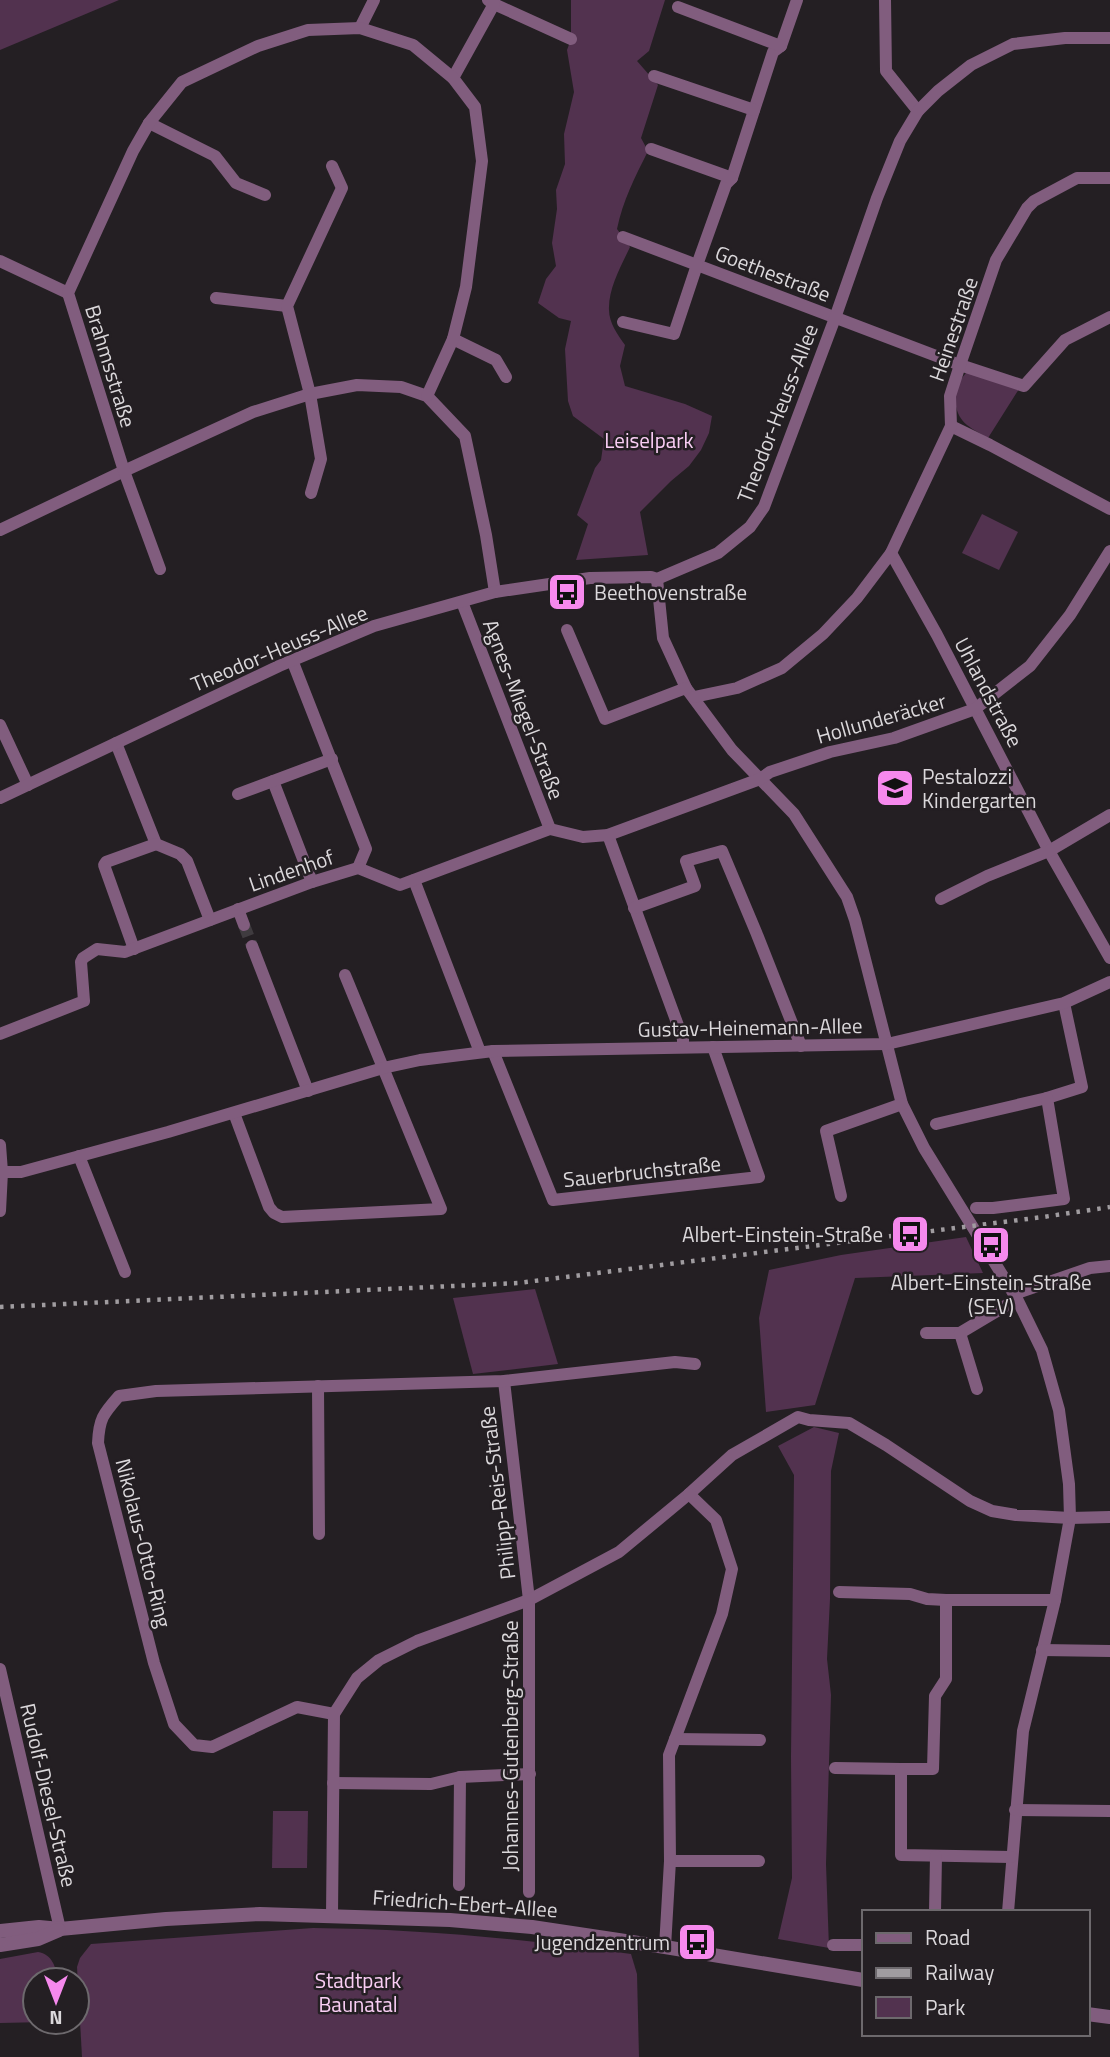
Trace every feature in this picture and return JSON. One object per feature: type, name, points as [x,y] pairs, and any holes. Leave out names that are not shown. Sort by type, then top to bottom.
[{"type":"street","points":[[360,28],[374,0]]},
{"type":"street","name":"Goethestraße","points":[[623,321],[674,334],[726,184],[732,178],[773,52],[781,46],[797,0]]},
{"type":"street","points":[[886,0],[886,71],[918,111]]},
{"type":"street","points":[[453,78],[491,2],[571,39]]},
{"type":"street","points":[[678,7],[781,46]]},
{"type":"street","name":"Brahmsstraße","points":[[160,569],[124,471],[68,293],[133,151],[149,123],[181,82],[258,46],[308,30],[360,28],[413,45],[453,78],[475,107],[482,161],[466,287],[453,339],[427,397]]},
{"type":"street","name":"Theodor-Heuss-Allee","points":[[0,798],[292,660],[374,626],[495,592],[590,578],[657,579],[718,552],[750,527],[764,506],[891,164],[900,141],[918,111],[971,65],[1013,44],[1065,38],[1110,38]]},
{"type":"street","points":[[654,76],[754,110]]},
{"type":"street","points":[[149,123],[215,156],[236,183],[265,195]]},
{"type":"street","points":[[651,149],[732,178]]},
{"type":"street","points":[[311,493],[321,459],[310,394],[287,306],[342,188],[332,166]]},
{"type":"street","name":"Heinestraße","points":[[951,426],[950,396],[996,260],[1027,208],[1034,201],[1077,178],[1110,178]]},
{"type":"street","name":"Goethestraße","points":[[623,237],[960,365],[1024,386],[1065,340],[1110,317]]},
{"type":"street","points":[[0,261],[68,293]]},
{"type":"street","points":[[216,298],[287,306]]},
{"type":"street","points":[[453,339],[496,360],[506,377]]},
{"type":"street","points":[[0,530],[253,412],[310,394],[357,385],[401,387],[427,397],[464,436],[486,535],[495,592]]},
{"type":"street","points":[[567,630],[605,719],[690,693],[737,688],[782,668],[823,634],[857,598],[891,553],[951,426],[1110,509]]},
{"type":"street","name":"Hollunderäcker","points":[[760,779],[770,772],[830,752],[894,738],[975,709],[1030,666],[1065,623],[1110,551]]},
{"type":"street","name":"Uhlandstraße","points":[[891,553],[1049,851],[1110,958]]},
{"type":"street","points":[[657,579],[663,638],[690,693],[732,750],[794,814],[847,897],[902,1104],[924,1148],[1015,1296],[1042,1350],[1059,1410],[1069,1484],[1070,1518],[1055,1600],[1023,1731],[1008,1910]]},
{"type":"street","name":"Agnes-Miegel-Straße","points":[[462,602],[550,829]]},
{"type":"street","points":[[292,660],[366,849],[358,868]]},
{"type":"street","points":[[0,725],[28,785]]},
{"type":"street","points":[[116,743],[156,844]]},
{"type":"street","points":[[238,794],[332,759]]},
{"type":"street","points":[[550,829],[583,837],[607,835],[760,779]]},
{"type":"street","points":[[274,781],[312,882]]},
{"type":"street","points":[[941,899],[987,876],[1049,851],[1110,815]]},
{"type":"street","name":"Lindenhof","points":[[0,1034],[84,1001],[81,962],[91,952],[103,948],[120,953],[134,949],[312,882],[358,868],[400,885],[550,829]]},
{"type":"street","points":[[607,835],[683,1039],[683,1047]]},
{"type":"street","points":[[134,949],[104,865],[106,862],[156,844],[180,853],[187,861],[210,920]]},
{"type":"street","points":[[634,908],[695,886],[686,861],[722,852],[801,1046]]},
{"type":"street","points":[[414,880],[486,1051]]},
{"type":"street","points":[[238,909],[244,925]]},
{"type":"street","points":[[252,946],[307,1091]]},
{"type":"street","points":[[234,1113],[270,1207],[282,1217],[441,1209],[345,975]]},
{"type":"street","name":"Gustav-Heinemann-Allee","points":[[2,1172],[21,1172],[234,1113],[383,1068],[420,1060],[486,1051],[887,1044],[1064,1003],[1110,982]]},
{"type":"street","points":[[936,1124],[1082,1087],[1064,1003]]},
{"type":"street","name":"Sauerbruchstraße","points":[[486,1051],[553,1200],[759,1177],[713,1047]]},
{"type":"street","points":[[976,1208],[1064,1199],[1047,1098]]},
{"type":"street","points":[[841,1196],[826,1131],[902,1104]]},
{"type":"street","points":[[0,1145],[0,1211]]},
{"type":"street","points":[[79,1156],[125,1272]]},
{"type":"street","points":[[926,1333],[960,1333],[1015,1296],[1090,1268],[1110,1266]]},
{"type":"street","points":[[960,1333],[977,1389]]},
{"type":"street","name":"Nikolaus-Otto-Ring","points":[[334,1714],[297,1707],[212,1747],[194,1745],[174,1724],[154,1663],[98,1443],[99,1426],[106,1410],[119,1396],[156,1391],[503,1381],[675,1362],[695,1364]]},
{"type":"street","name":"Philipp-Reis-Straße","points":[[503,1381],[529,1600]]},
{"type":"street","points":[[318,1386],[318,1534]]},
{"type":"street","points":[[331,1915],[334,1714],[357,1678],[379,1660],[417,1641],[529,1600],[619,1552],[732,1455],[798,1417],[849,1423],[970,1501],[992,1511],[1070,1518],[1110,1517]]},
{"type":"street","points":[[665,1947],[670,1861],[669,1755],[722,1614],[732,1569],[716,1520],[689,1494]]},
{"type":"street","points":[[839,1592],[910,1594],[926,1599],[946,1600],[1055,1600]]},
{"type":"street","name":"Johannes-Gutenberg-Straße","points":[[529,1600],[529,1892]]},
{"type":"street","points":[[835,1768],[933,1769],[935,1696],[946,1679],[946,1600]]},
{"type":"street","points":[[1042,1650],[1110,1651]]},
{"type":"street","name":"Rudolf-Diesel-Straße","points":[[0,1670],[60,1929]]},
{"type":"street","points":[[675,1739],[760,1740]]},
{"type":"street","points":[[901,1769],[901,1855],[1011,1857]]},
{"type":"street","points":[[333,1783],[431,1784],[460,1777],[530,1774]]},
{"type":"street","points":[[459,1885],[460,1777]]},
{"type":"street","points":[[1015,1810],[1110,1811]]},
{"type":"street","points":[[935,1910],[936,1856]]},
{"type":"street","points":[[670,1861],[759,1861]]},
{"type":"street","name":"Friedrich-Ebert-Allee","points":[[0,1931],[260,1914],[450,1920],[532,1927],[862,1980]]},
{"type":"street","name":"Friedrich-Ebert-Allee","points":[[0,1945],[38,1939],[60,1929]]},
{"type":"street","points":[[833,1945],[862,1945]]},
{"type":"street","points":[[1089,2014],[1110,2017]]},
{"type":"green space","points":[[0,0],[119,0],[0,50]]},
{"type":"green space","name":"Leiselpark","points":[[571,0],[665,0],[649,51],[637,61],[658,85],[641,138],[648,151],[626,198],[617,229],[630,247],[613,286],[609,315],[614,329],[625,345],[620,366],[625,386],[685,404],[712,416],[709,433],[689,466],[640,512],[648,555],[576,560],[588,524],[577,515],[595,468],[601,460],[604,439],[573,416],[568,401],[565,349],[571,321],[559,318],[538,303],[546,279],[556,266],[552,243],[557,209],[556,190],[565,164],[564,134],[574,92],[567,50],[571,39]]},
{"type":"green space","points":[[966,373],[975,373],[1019,389],[988,438],[969,427],[958,413],[956,391]]},
{"type":"green space","points":[[982,514],[1018,532],[999,570],[962,553]]},
{"type":"green space","points":[[966,1237],[983,1273],[855,1278],[815,1405],[766,1412],[759,1318],[769,1270],[841,1255]]},
{"type":"green space","points":[[535,1289],[558,1364],[473,1374],[453,1298]]},
{"type":"green space","points":[[814,1427],[839,1433],[831,1471],[827,1659],[831,1695],[826,1864],[829,1948],[778,1939],[792,1878],[794,1475],[778,1446]]},
{"type":"green space","points":[[273,1811],[308,1811],[307,1868],[272,1868]]},
{"type":"green space","name":"Stadtpark Baunatal","points":[[313,1928],[472,1936],[631,1954],[637,1974],[639,2057],[82,2057],[81,2036],[91,2036],[91,1966],[77,1966],[91,1944]]},
{"type":"green space","points":[[38,1952],[47,1955],[54,1966],[21,1966],[21,2023],[0,2023],[0,1959]]},
{"type":"tunnel","points":[[244,925],[252,946]]},
{"type":"railway","points":[[0,1307],[518,1283],[1110,1207]]},
{"type":"place","name":"Beethovenstraße","points":[[567,592]]},
{"type":"place","name":"Pestalozzi Kindergarten","points":[[895,788]]},
{"type":"place","name":"Albert-Einstein-Straße","points":[[910,1234]]},
{"type":"place","name":"Albert-Einstein-Straße (SEV)","points":[[991,1245]]},
{"type":"place","name":"Jugendzentrum","points":[[697,1942]]}]
